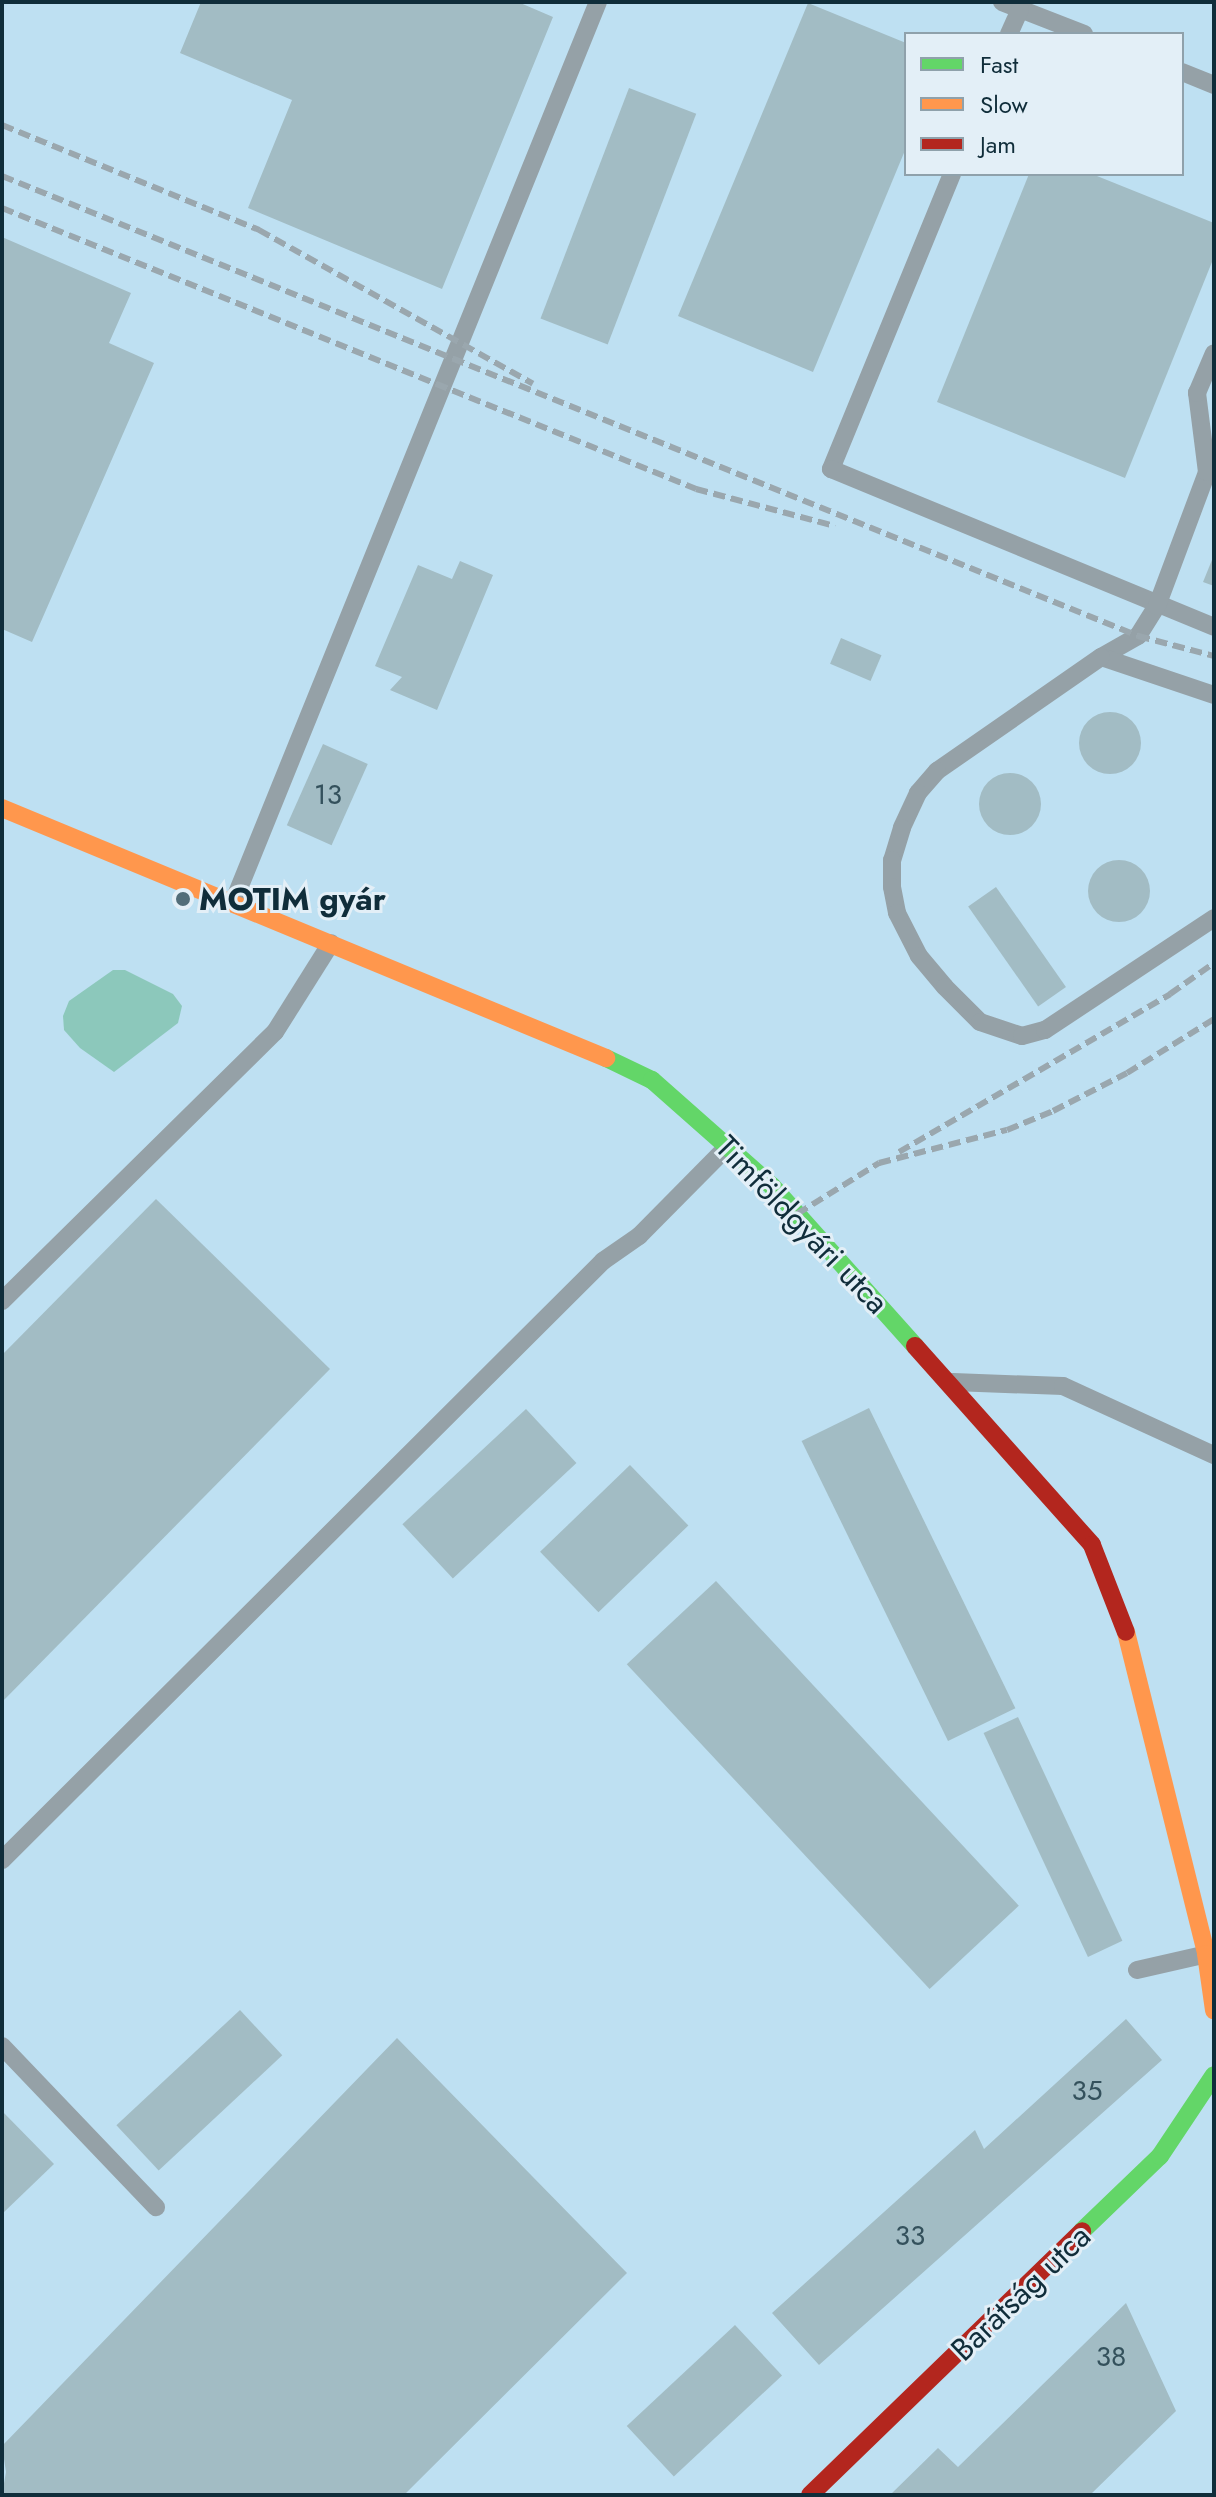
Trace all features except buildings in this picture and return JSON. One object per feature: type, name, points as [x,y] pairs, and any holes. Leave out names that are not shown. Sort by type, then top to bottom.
[{"type":"street","name":"Timföldgyári utca","points":[[2,808],[569,1040],[652,1080],[772,1186],[950,1381],[1092,1545],[1120,1608],[1210,1954],[1214,2010]]},
{"type":"street","name":"Barátság utca","points":[[810,2495],[1160,2156],[1214,2075]]},
{"type":"lane","points":[[233,903],[598,2]]},
{"type":"lane","points":[[1002,2],[1079,32]]},
{"type":"lane","points":[[1010,32],[1020,9]]},
{"type":"lane","points":[[1184,73],[1214,85]]},
{"type":"lane","points":[[951,176],[831,469],[1214,627]]},
{"type":"lane","points":[[1214,353],[1197,393],[1207,472],[1157,606],[1138,636],[1101,657],[937,771],[918,793],[892,860],[897,913],[919,956],[980,1022],[1022,1036],[1045,1030],[1214,918]]},
{"type":"lane","points":[[1101,657],[1214,695]]},
{"type":"lane","points":[[2,1301],[275,1032],[331,943]]},
{"type":"lane","points":[[2,1860],[603,1261],[639,1236],[729,1146]]},
{"type":"lane","points":[[950,1381],[1063,1386],[1214,1455]]},
{"type":"lane","points":[[1137,1970],[1210,1954]]},
{"type":"lane","points":[[2,2046],[156,2207]]},
{"type":"shaded area","points":[[2,2],[1214,2],[1214,2495],[2,2495]]},
{"type":"shaded area","points":[[113,970],[125,970],[173,994],[182,1006],[178,1023],[114,1072],[80,1048],[64,1030],[63,1016],[69,1001]]},
{"type":"railway","points":[[2,125],[259,230],[533,384]]},
{"type":"railway","points":[[2,176],[1138,636],[1214,656]]},
{"type":"railway","points":[[2,208],[696,489],[835,526]]},
{"type":"railway","points":[[899,1152],[1170,994],[1214,963]]},
{"type":"railway","points":[[797,1214],[879,1163],[1007,1130],[1053,1111],[1127,1073],[1214,1019]]},
{"type":"traffic: fast","points":[[606,1058],[652,1080],[772,1186],[915,1346]]},
{"type":"traffic: fast","points":[[1082,2231],[1160,2156],[1214,2075]]},
{"type":"traffic: slow","points":[[2,808],[606,1058]]},
{"type":"traffic: slow","points":[[1126,1632],[1206,1954],[1214,2010]]},
{"type":"traffic: jam","points":[[915,1346],[1092,1545],[1126,1632]]},
{"type":"traffic: jam","points":[[810,2495],[1082,2231]]},
{"type":"place","name":"MOTIM gyár","points":[[183,899]]}]
